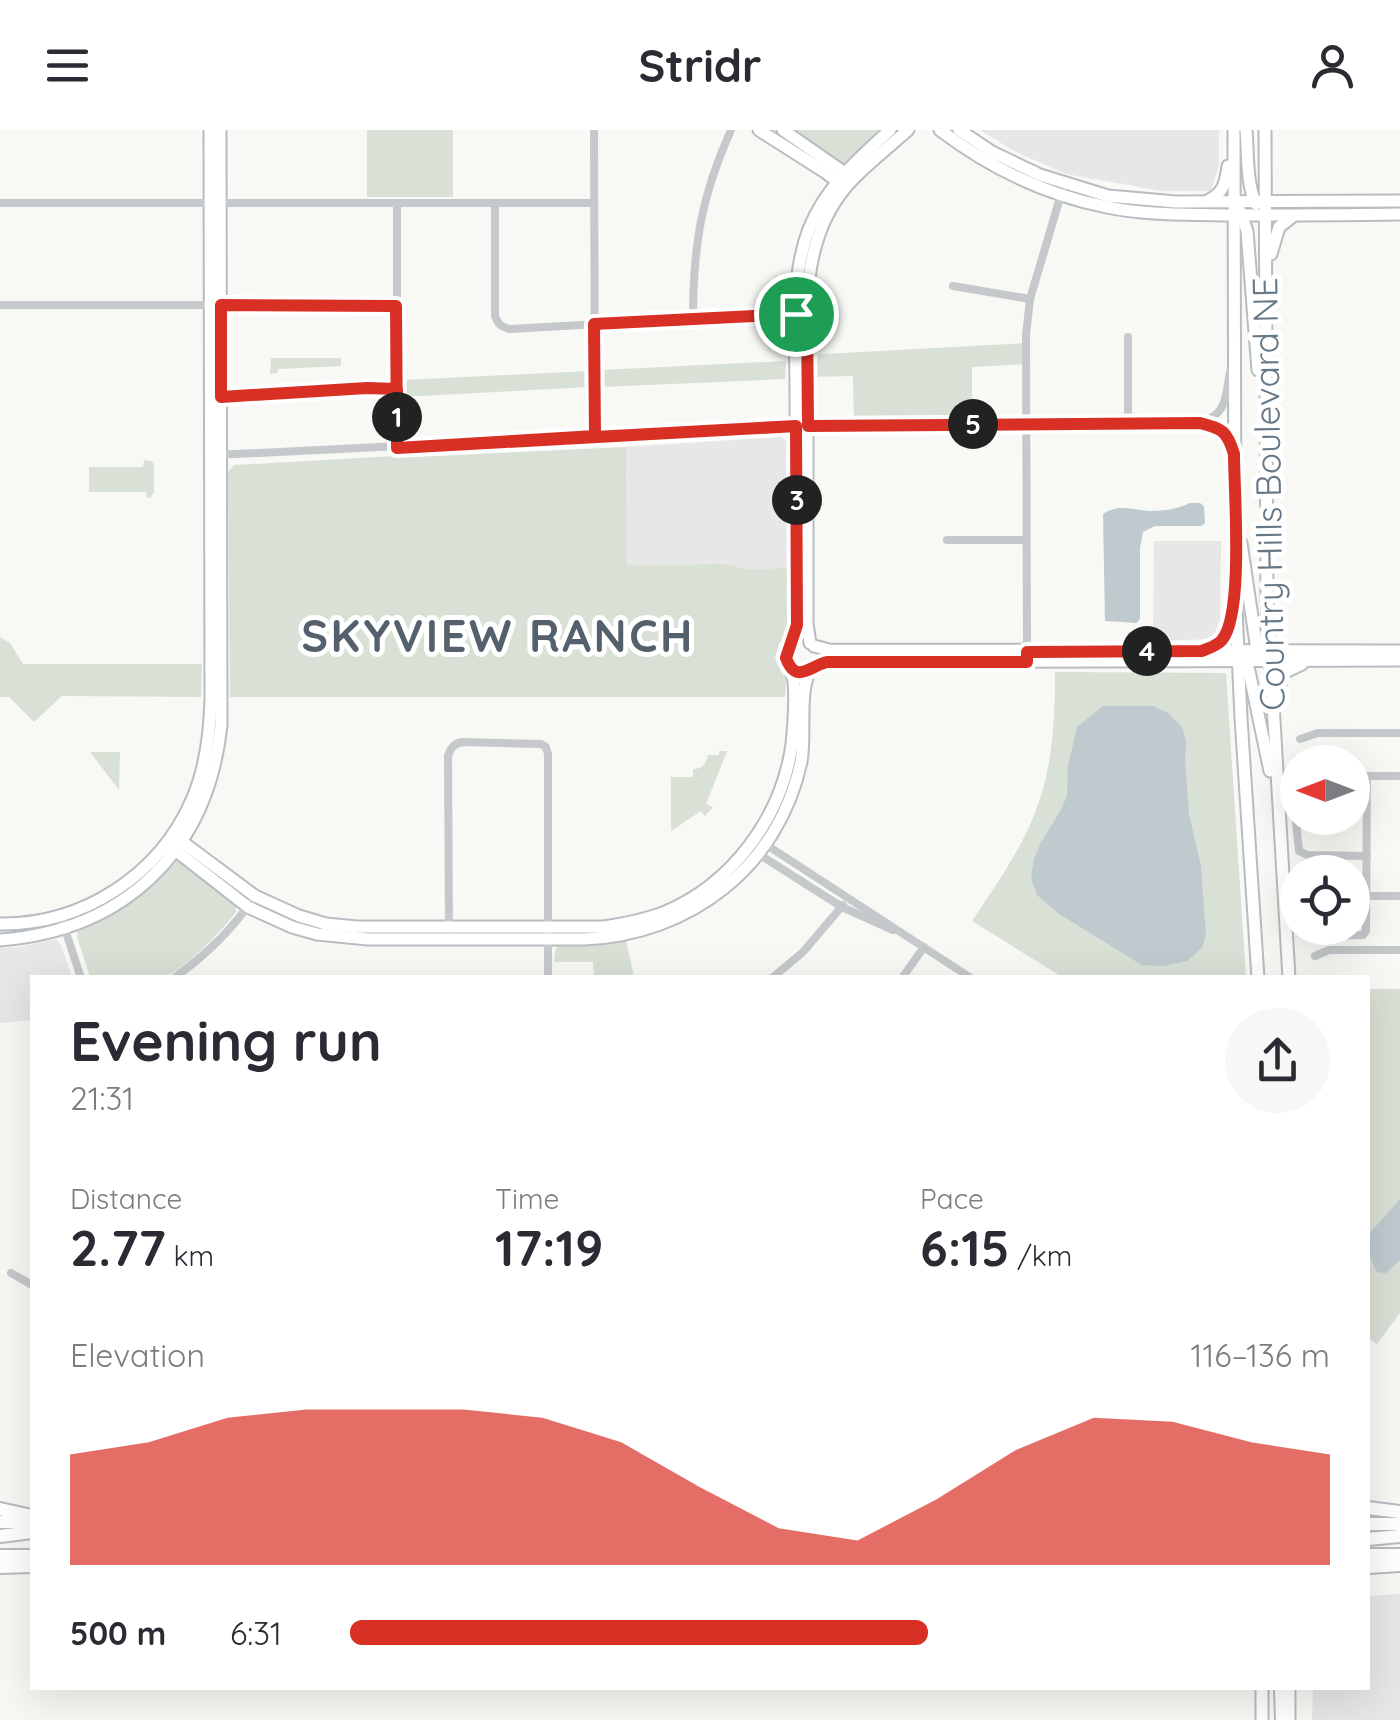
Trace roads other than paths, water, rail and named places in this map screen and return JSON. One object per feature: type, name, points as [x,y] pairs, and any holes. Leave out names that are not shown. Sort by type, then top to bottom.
[{"type":"main road","points":[[1370,1508],[1400,1512]]},
{"type":"main road","points":[[0,1509],[30,1518]]},
{"type":"main road","points":[[0,1522],[30,1519]]},
{"type":"main road","points":[[1370,1524],[1400,1524]]},
{"type":"main road","points":[[0,1536],[30,1532]]},
{"type":"main road","points":[[1370,1538],[1400,1536]]},
{"type":"main road","points":[[1370,1555],[1400,1554]]},
{"type":"main road","points":[[0,1556],[30,1556]]},
{"type":"main road","points":[[1370,1566],[1400,1565]]},
{"type":"main road","points":[[0,1567],[30,1566]]},
{"type":"main road","points":[[1281,1690],[1286,1720]]},
{"type":"street","points":[[0,940],[30,936],[63,922],[144,868],[175,842],[200,778],[210,724],[215,455],[215,203],[210,130]]},
{"type":"street","points":[[215,203],[220,130]]},
{"type":"street","points":[[594,130],[595,436]]},
{"type":"street","points":[[693,319],[698,228],[716,164],[731,130]]},
{"type":"street","points":[[759,130],[845,180]]},
{"type":"street","points":[[783,130],[845,180]]},
{"type":"street","points":[[758,847],[790,758],[794,687],[786,654],[797,625],[802,426],[799,273],[808,231],[845,180],[890,130]]},
{"type":"street","points":[[845,180],[908,130]]},
{"type":"street","points":[[940,130],[986,162],[1063,189],[1108,196],[1206,202],[1400,201]]},
{"type":"street","points":[[959,130],[1082,202],[1134,212],[1400,214]]},
{"type":"street","points":[[1206,202],[1224,186],[1233,130]]},
{"type":"street","name":"Country Hills Boulevard NE","points":[[1233,130],[1234,201],[1238,215],[1235,586],[1258,975]]},
{"type":"street","points":[[1246,130],[1259,201]]},
{"type":"street","name":"Country Hills Boulevard NE","points":[[1265,130],[1259,201],[1265,215],[1265,654],[1289,975]]},
{"type":"street","points":[[1027,657],[1026,335],[1030,299],[1063,189]]},
{"type":"street","points":[[0,203],[594,203]]},
{"type":"street","points":[[397,204],[397,448]]},
{"type":"street","points":[[495,204],[495,316],[510,329],[802,313]]},
{"type":"street","points":[[1238,215],[1247,230],[1265,454]]},
{"type":"street","points":[[1265,288],[1276,234],[1281,224],[1293,216]]},
{"type":"street","points":[[953,286],[1030,299]]},
{"type":"street","points":[[0,305],[396,306]]},
{"type":"street","points":[[215,455],[221,397],[216,305]]},
{"type":"street","points":[[1128,337],[1128,424]]},
{"type":"street","points":[[215,455],[802,426],[1200,423],[1221,411],[1234,356]]},
{"type":"street","points":[[221,397],[397,389]]},
{"type":"street","points":[[1200,423],[1223,431],[1234,454]]},
{"type":"street","points":[[175,842],[252,902],[292,926],[332,936],[618,936],[672,921],[700,906],[727,886],[782,814],[804,743],[805,688],[818,654],[807,624],[802,426]]},
{"type":"street","points":[[1234,499],[1265,654]]},
{"type":"street","points":[[947,540],[1026,540]]},
{"type":"street","points":[[1202,651],[1218,644],[1226,634],[1235,586]]},
{"type":"street","points":[[790,645],[800,640],[829,650],[1027,657],[1241,658],[1265,654],[1400,652]]},
{"type":"street","points":[[790,667],[798,672],[827,662],[1202,651],[1241,658]]},
{"type":"street","points":[[1265,654],[1310,662],[1400,660]]},
{"type":"street","points":[[1241,658],[1279,814]]},
{"type":"street","points":[[1274,736],[1282,673],[1310,662]]},
{"type":"street","points":[[1300,738],[1318,733],[1400,733]]},
{"type":"street","points":[[448,934],[450,748],[456,743],[534,742],[546,747],[548,754],[548,975]]},
{"type":"street","points":[[1370,776],[1400,776]]},
{"type":"street","points":[[758,847],[849,898],[966,975]]},
{"type":"street","points":[[758,847],[842,907],[897,931]]},
{"type":"street","points":[[1370,896],[1400,896]]},
{"type":"street","points":[[776,975],[803,952],[849,898]]},
{"type":"street","points":[[178,975],[214,946],[252,902]]},
{"type":"street","points":[[0,927],[63,922]]},
{"type":"street","points":[[63,922],[80,975]]},
{"type":"street","points":[[904,975],[924,948]]},
{"type":"street","points":[[1315,956],[1329,950],[1400,950]]},
{"type":"street","points":[[10,1273],[30,1284]]},
{"type":"street","points":[[1262,1690],[1262,1720]]},
{"type":"street","points":[[1286,1720],[1290,1690]]},
{"type":"district","name":"SKYVIEW RANCH","points":[[498,636]]}]
